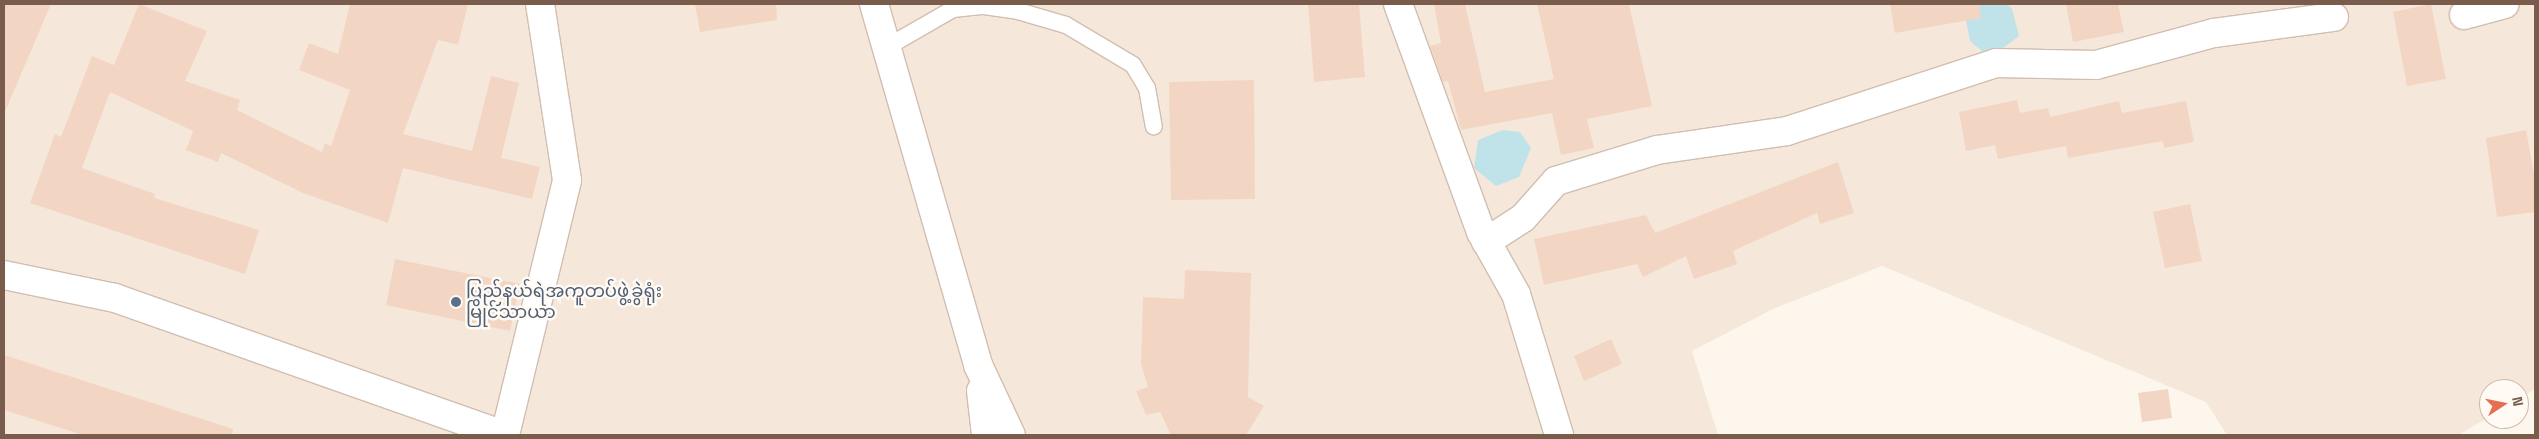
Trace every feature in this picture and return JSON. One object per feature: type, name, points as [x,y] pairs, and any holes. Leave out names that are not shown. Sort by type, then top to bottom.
[{"type":"street","points":[[4,275],[115,298],[505,435],[567,180],[540,4]]},
{"type":"street","points":[[874,4],[978,365],[1011,435]]},
{"type":"street","points":[[1398,4],[1486,242],[1516,294],[1559,435]]},
{"type":"street","points":[[2464,15],[2505,4]]},
{"type":"street","points":[[1486,242],[1523,218],[1556,181],[1657,150],[1787,131],[1996,64],[2096,65],[2214,33],[2334,17]]},
{"type":"street","points":[[978,365],[986,435]]},
{"type":"lane","points":[[887,48],[953,6],[984,6],[1018,11],[1066,25],[1107,47],[1133,65],[1147,88],[1154,126]]},
{"type":"shaded area","points":[[4,4],[2535,4],[2535,389],[2529,393],[2529,379],[2479,379],[2479,423],[2458,435],[2227,435],[2206,402],[1882,266],[1773,309],[1692,351],[1718,435],[4,435]]},
{"type":"water","points":[[1973,4],[2007,4],[2012,9],[2019,36],[1990,58],[1970,41],[1965,15]]},
{"type":"water","points":[[1503,130],[1520,132],[1531,148],[1519,177],[1496,186],[1474,168],[1478,140]]},
{"type":"building","points":[[4,4],[51,4],[4,114]]},
{"type":"building","points":[[139,4],[207,31],[185,81],[240,100],[237,110],[322,152],[325,143],[331,146],[350,90],[299,70],[309,43],[338,54],[350,4],[468,4],[458,45],[438,40],[403,134],[472,151],[491,76],[519,83],[501,158],[540,167],[532,199],[403,168],[388,223],[303,193],[221,153],[218,162],[186,150],[193,131],[110,92],[82,168],[155,194],[154,198],[259,230],[245,274],[30,203],[55,134],[61,137],[92,56],[114,65]]},
{"type":"building","points":[[695,4],[776,4],[777,20],[700,32]]},
{"type":"building","points":[[1308,4],[1359,4],[1365,77],[1314,82]]},
{"type":"building","points":[[1434,4],[1465,4],[1485,92],[1554,79],[1537,4],[1629,4],[1652,106],[1587,119],[1594,148],[1561,155],[1552,113],[1461,130],[1448,81],[1443,82],[1430,46],[1441,43]]},
{"type":"building","points":[[1890,4],[1979,4],[1981,18],[1895,33]]},
{"type":"building","points":[[2066,4],[2118,4],[2124,32],[2073,42]]},
{"type":"building","points":[[2431,4],[2446,79],[2407,86],[2393,12]]},
{"type":"building","points":[[1254,80],[1255,199],[1171,200],[1169,82]]},
{"type":"building","points":[[2017,100],[2020,113],[2048,108],[2050,117],[2119,101],[2122,113],[2186,101],[2194,142],[2164,148],[2163,141],[2068,158],[2066,146],[1998,159],[1995,145],[1966,151],[1959,112]]},
{"type":"building","points":[[2526,130],[2535,179],[2535,212],[2497,217],[2486,138]]},
{"type":"building","points":[[1838,162],[1854,213],[1820,224],[1817,213],[1733,251],[1737,264],[1694,279],[1686,256],[1643,277],[1637,264],[1544,285],[1534,239],[1646,215],[1655,233]]},
{"type":"building","points":[[2190,204],[2202,261],[2165,268],[2153,212]]},
{"type":"building","points":[[395,259],[520,284],[510,331],[386,305]]},
{"type":"building","points":[[1185,270],[1251,273],[1248,397],[1264,406],[1246,435],[1171,435],[1160,412],[1146,415],[1136,391],[1148,387],[1141,364],[1143,297],[1184,299]]},
{"type":"building","points":[[1611,339],[1622,364],[1584,381],[1574,356]]},
{"type":"building","points":[[4,355],[233,429],[232,435],[83,435],[4,410]]},
{"type":"building","points":[[2168,389],[2172,418],[2142,422],[2138,393]]},
{"type":"place","name":"ပြည်နယ်ရဲအကူတပ်ဖွဲ့ခွဲရုံး မြိုင်သာယာ","points":[[456,302]]}]
